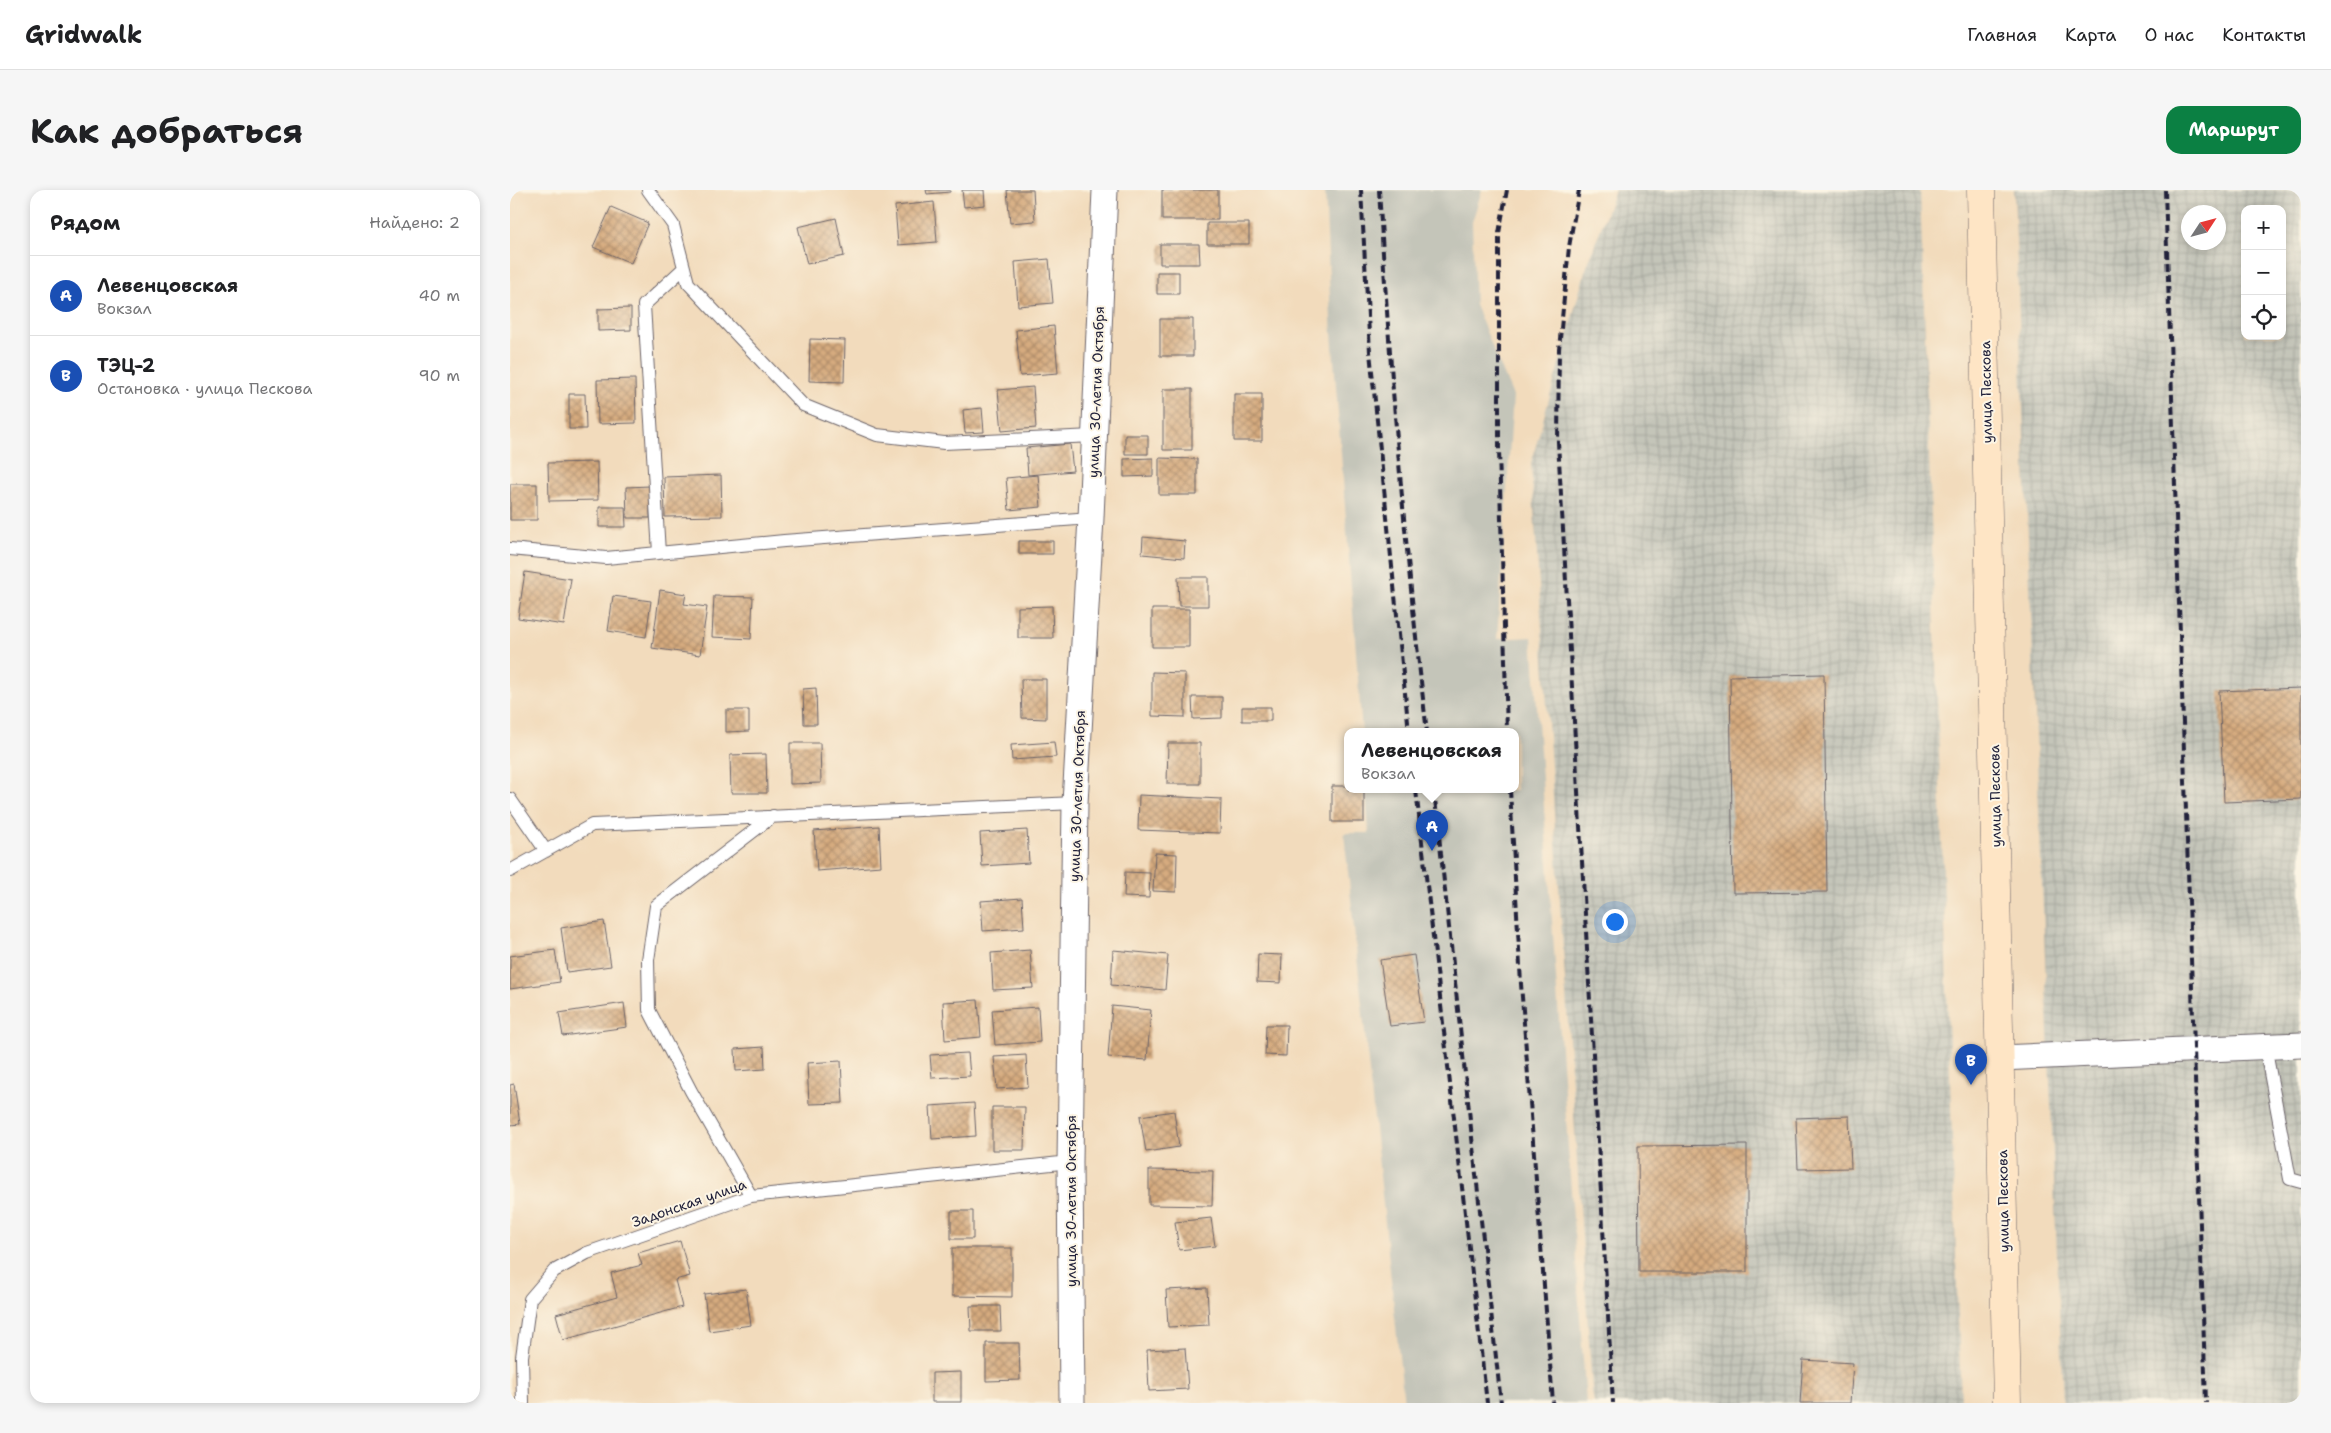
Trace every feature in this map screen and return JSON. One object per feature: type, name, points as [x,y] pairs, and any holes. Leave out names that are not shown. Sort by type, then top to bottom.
[{"type":"street","name":"улица 30-летия Октября","points":[[1072,1403],[1070,1162],[1075,803],[1092,518],[1093,436],[1105,190]]},
{"type":"street","name":"улица Пескова","points":[[1981,190],[2007,1403]]},
{"type":"street","points":[[2000,1058],[2301,1045]]},
{"type":"lane","points":[[648,190],[673,225],[688,283],[803,405],[877,435],[944,444],[1093,436]]},
{"type":"lane","points":[[659,553],[644,305],[684,268]]},
{"type":"lane","points":[[510,549],[606,558],[1092,518]]},
{"type":"lane","points":[[510,799],[546,851]]},
{"type":"lane","points":[[510,871],[592,825],[1075,803]]},
{"type":"lane","points":[[751,1196],[691,1091],[648,1010],[648,960],[656,906],[773,816]]},
{"type":"lane","points":[[2265,1046],[2297,1182]]},
{"type":"lane","name":"Задонская улица","points":[[523,1403],[522,1357],[530,1299],[554,1271],[587,1253],[751,1196],[1070,1162]]},
{"type":"shaded area","points":[[1325,190],[1482,190],[1472,222],[1475,305],[1513,396],[1497,639],[1532,637],[1586,1403],[1404,1403],[1344,833],[1369,833],[1366,793],[1519,793],[1519,728],[1362,728],[1331,320]]},
{"type":"shaded area","points":[[1615,190],[1920,190],[1961,1403],[1593,1403],[1531,463],[1585,272]]},
{"type":"shaded area","points":[[2014,190],[2301,190],[2301,1403],[2063,1403]]},
{"type":"building","points":[[926,190],[950,190],[950,192],[927,194]]},
{"type":"building","points":[[962,190],[984,190],[985,205],[964,207]]},
{"type":"building","points":[[1007,190],[1033,190],[1035,221],[1010,223]]},
{"type":"building","points":[[1162,190],[1218,190],[1218,220],[1162,220]]},
{"type":"building","points":[[934,202],[937,242],[898,245],[895,206]]},
{"type":"building","points":[[611,207],[648,223],[631,263],[593,247]]},
{"type":"building","points":[[836,218],[844,256],[807,264],[798,227]]},
{"type":"building","points":[[1207,223],[1249,223],[1249,244],[1207,244]]},
{"type":"building","points":[[1160,244],[1199,244],[1200,264],[1160,264]]},
{"type":"building","points":[[1049,259],[1053,303],[1018,306],[1015,262]]},
{"type":"building","points":[[1157,272],[1179,272],[1179,294],[1157,294]]},
{"type":"building","points":[[631,308],[631,330],[598,331],[598,309]]},
{"type":"building","points":[[1160,319],[1193,319],[1193,356],[1160,356]]},
{"type":"building","points":[[1054,326],[1058,373],[1020,376],[1016,330]]},
{"type":"building","points":[[810,339],[845,340],[844,382],[809,381]]},
{"type":"building","points":[[635,379],[636,423],[598,424],[597,380]]},
{"type":"building","points":[[1033,387],[1036,428],[1002,431],[998,390]]},
{"type":"building","points":[[1163,389],[1192,389],[1192,450],[1163,450]]},
{"type":"building","points":[[569,394],[585,394],[586,429],[569,429]]},
{"type":"building","points":[[1234,394],[1262,394],[1262,441],[1234,441]]},
{"type":"building","points":[[982,408],[984,432],[965,433],[963,410]]},
{"type":"building","points":[[1125,435],[1148,435],[1148,454],[1125,454]]},
{"type":"building","points":[[1070,444],[1073,471],[1028,475],[1026,448]]},
{"type":"building","points":[[1153,458],[1153,476],[1124,477],[1124,459]]},
{"type":"building","points":[[1159,458],[1197,459],[1197,495],[1159,495]]},
{"type":"building","points":[[597,462],[598,500],[549,501],[548,463]]},
{"type":"building","points":[[721,475],[722,516],[665,517],[664,477]]},
{"type":"building","points":[[1038,475],[1041,507],[1009,510],[1006,478]]},
{"type":"building","points":[[510,484],[537,484],[537,520],[510,520]]},
{"type":"building","points":[[650,486],[650,518],[627,518],[626,487]]},
{"type":"building","points":[[599,507],[625,507],[626,527],[599,527]]},
{"type":"building","points":[[1143,537],[1185,541],[1184,558],[1142,554]]},
{"type":"building","points":[[1019,541],[1053,541],[1053,554],[1019,554]]},
{"type":"building","points":[[525,572],[571,579],[564,625],[518,618]]},
{"type":"building","points":[[1178,577],[1208,577],[1208,606],[1179,606]]},
{"type":"building","points":[[660,590],[686,594],[684,604],[707,607],[700,655],[652,648]]},
{"type":"building","points":[[613,596],[651,601],[646,637],[608,631]]},
{"type":"building","points":[[714,596],[753,597],[751,639],[712,637]]},
{"type":"building","points":[[1052,606],[1053,638],[1018,638],[1018,607]]},
{"type":"building","points":[[1152,609],[1189,609],[1189,647],[1152,647]]},
{"type":"building","points":[[1152,672],[1185,673],[1185,717],[1152,716]]},
{"type":"building","points":[[1824,674],[1827,892],[1733,893],[1730,676]]},
{"type":"building","points":[[1021,679],[1046,679],[1046,719],[1022,718]]},
{"type":"building","points":[[816,688],[817,724],[804,724],[803,689]]},
{"type":"building","points":[[2301,688],[2301,799],[2224,802],[2219,691]]},
{"type":"building","points":[[1192,697],[1222,697],[1222,718],[1193,719]]},
{"type":"building","points":[[1242,707],[1271,707],[1271,721],[1242,721]]},
{"type":"building","points":[[726,710],[749,710],[749,731],[726,732]]},
{"type":"building","points":[[1054,742],[1056,757],[1012,760],[1011,745]]},
{"type":"building","points":[[790,743],[820,743],[821,783],[790,784]]},
{"type":"building","points":[[1168,743],[1200,743],[1200,784],[1167,784]]},
{"type":"building","points":[[766,754],[767,793],[731,793],[730,755]]},
{"type":"building","points":[[1332,786],[1344,786],[1344,793],[1364,793],[1364,822],[1332,822]]},
{"type":"building","points":[[1139,795],[1221,799],[1220,833],[1138,830]]},
{"type":"building","points":[[879,826],[881,866],[817,871],[814,831]]},
{"type":"building","points":[[1027,830],[1029,863],[982,866],[980,833]]},
{"type":"building","points":[[1155,853],[1177,854],[1176,892],[1153,891]]},
{"type":"building","points":[[1125,872],[1150,873],[1149,898],[1124,897]]},
{"type":"building","points":[[1022,898],[1024,928],[983,931],[981,901]]},
{"type":"building","points":[[604,921],[611,966],[567,972],[561,928]]},
{"type":"building","points":[[555,950],[560,982],[510,989],[510,956]]},
{"type":"building","points":[[1030,950],[1033,988],[993,990],[991,953]]},
{"type":"building","points":[[1113,950],[1168,955],[1165,990],[1111,985]]},
{"type":"building","points":[[1258,954],[1282,955],[1281,983],[1257,982]]},
{"type":"building","points":[[1414,955],[1424,1022],[1390,1026],[1380,960]]},
{"type":"building","points":[[978,1000],[981,1037],[945,1040],[943,1002]]},
{"type":"building","points":[[624,1003],[627,1027],[563,1036],[559,1013]]},
{"type":"building","points":[[1112,1006],[1151,1010],[1147,1060],[1108,1057]]},
{"type":"building","points":[[1038,1007],[1040,1042],[995,1045],[992,1010]]},
{"type":"building","points":[[1266,1025],[1287,1025],[1286,1056],[1265,1055]]},
{"type":"building","points":[[764,1047],[765,1069],[736,1071],[735,1049]]},
{"type":"building","points":[[968,1053],[970,1076],[932,1078],[930,1055]]},
{"type":"building","points":[[1026,1055],[1028,1087],[997,1089],[994,1057]]},
{"type":"building","points":[[841,1061],[843,1103],[809,1104],[807,1063]]},
{"type":"building","points":[[514,1084],[520,1124],[510,1125],[510,1085]]},
{"type":"building","points":[[974,1103],[976,1136],[932,1139],[930,1106]]},
{"type":"building","points":[[992,1107],[1025,1107],[1024,1150],[992,1150]]},
{"type":"building","points":[[1174,1111],[1179,1147],[1146,1152],[1140,1116]]},
{"type":"building","points":[[1849,1116],[1851,1168],[1798,1169],[1796,1118]]},
{"type":"building","points":[[1747,1145],[1747,1272],[1639,1272],[1638,1146]]},
{"type":"building","points":[[1149,1170],[1213,1171],[1212,1206],[1149,1205]]},
{"type":"building","points":[[951,1211],[973,1211],[973,1239],[951,1239]]},
{"type":"building","points":[[1211,1218],[1215,1246],[1179,1250],[1175,1222]]},
{"type":"building","points":[[680,1241],[690,1276],[675,1280],[682,1307],[563,1340],[556,1314],[617,1297],[611,1273],[642,1265],[638,1253]]},
{"type":"building","points":[[952,1248],[1012,1248],[1012,1297],[952,1296]]},
{"type":"building","points":[[1207,1288],[1209,1325],[1168,1327],[1166,1290]]},
{"type":"building","points":[[746,1289],[751,1325],[709,1331],[704,1294]]},
{"type":"building","points":[[970,1306],[1000,1306],[1001,1331],[971,1331]]},
{"type":"building","points":[[986,1343],[1019,1343],[1020,1380],[986,1381]]},
{"type":"building","points":[[1185,1348],[1188,1389],[1149,1391],[1147,1350]]},
{"type":"building","points":[[1803,1360],[1853,1363],[1850,1403],[1800,1403]]},
{"type":"building","points":[[961,1372],[961,1402],[932,1402],[932,1373]]},
{"type":"railway","points":[[1361,190],[1370,352],[1409,728]]},
{"type":"railway","points":[[1379,190],[1399,461],[1427,728]]},
{"type":"railway","points":[[1507,190],[1499,233],[1499,449],[1507,728]]},
{"type":"railway","points":[[1579,190],[1569,247],[1559,349],[1558,442],[1613,1403]]},
{"type":"railway","points":[[2165,190],[2206,1403]]},
{"type":"railway","points":[[1416,793],[1487,1403]]},
{"type":"railway","points":[[1434,793],[1501,1403]]},
{"type":"railway","points":[[1510,793],[1521,984],[1553,1403]]},
{"type":"place","name":"Левенцовская","points":[[1432,851]]},
{"type":"place","name":"ТЭЦ-2","points":[[1971,1085]]}]
